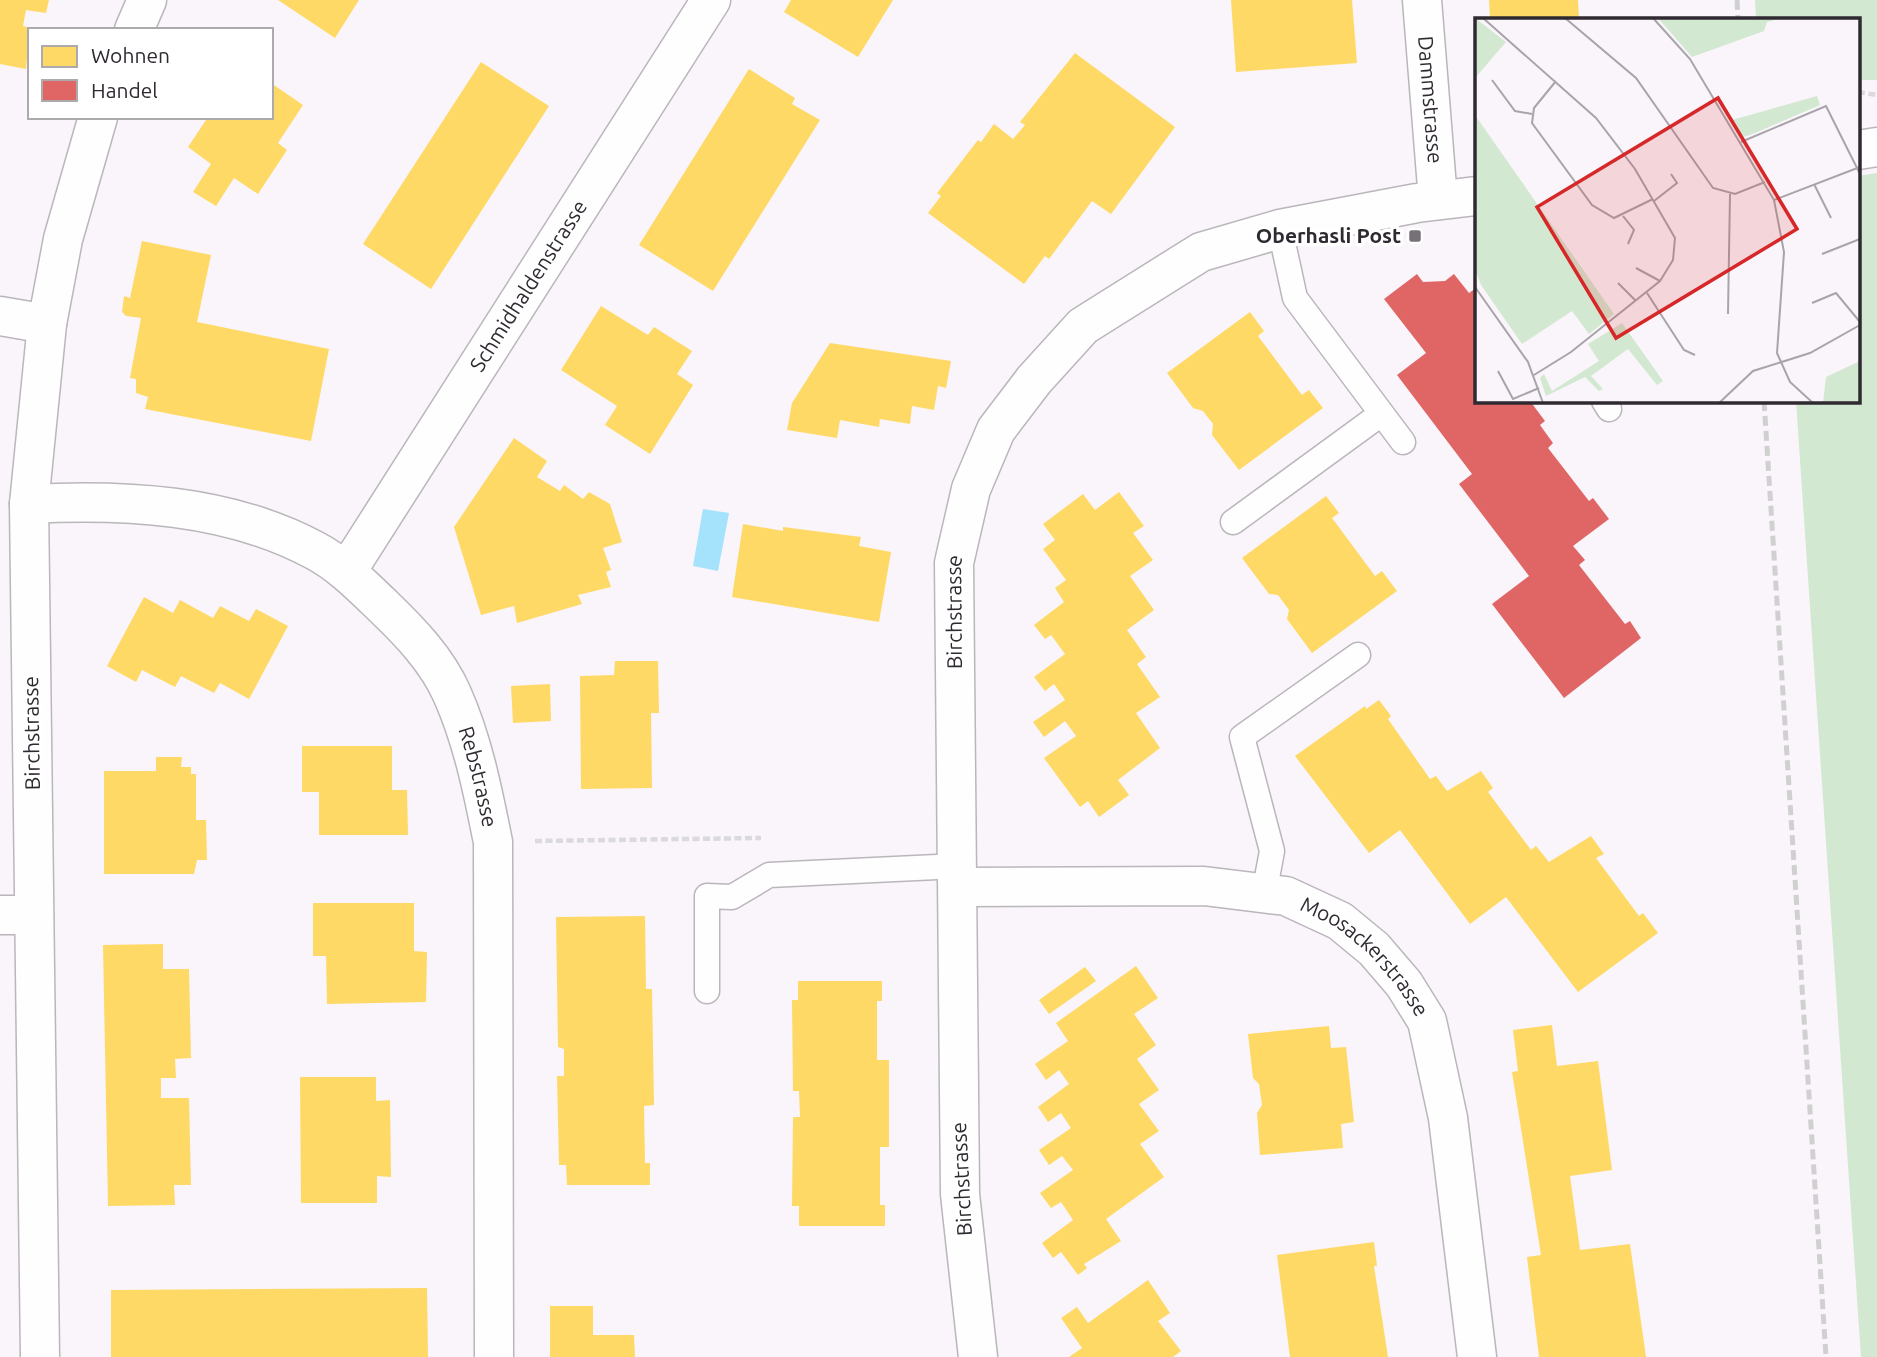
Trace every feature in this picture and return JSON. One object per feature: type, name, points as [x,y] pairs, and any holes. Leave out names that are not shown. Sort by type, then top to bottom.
[{"type":"street","points":[[135,28],[147,0]]},
{"type":"street","name":"Schmidhaldenstrasse","points":[[347,571],[711,0]]},
{"type":"street","name":"Dammstrasse","points":[[1422,0],[1438,200]]},
{"type":"street","name":"Birchstrasse","points":[[40,1357],[17,915],[29,503],[47,324],[64,239],[97,119]]},
{"type":"street","name":"Birchstrasse","points":[[978,1357],[960,1194],[958,877],[953,680],[954,563],[971,489],[996,430],[1034,380],[1083,326],[1201,252],[1280,229],[1438,200],[1475,196]]},
{"type":"street","points":[[0,316],[47,324]]},
{"type":"street","name":"Rebstrasse","points":[[29,503],[101,500],[170,507],[245,522],[314,549],[347,571],[416,638],[452,692],[479,771],[494,842],[494,1357]]},
{"type":"street","name":"Moosackerstrasse","points":[[958,877],[1204,886],[1286,896],[1340,920],[1374,949],[1404,984],[1427,1021],[1448,1118],[1477,1357]]},
{"type":"lane","points":[[1280,229],[1295,298],[1403,442]]},
{"type":"lane","points":[[1233,522],[1381,414]]},
{"type":"lane","points":[[1264,894],[1272,851],[1242,737],[1357,655]]},
{"type":"lane","points":[[707,990],[707,896],[732,897],[769,875],[958,877]]},
{"type":"path","points":[[494,842],[770,838]]},
{"type":"green space","points":[[1755,0],[1877,0],[1877,80],[1860,80],[1860,18],[1756,18]]},
{"type":"green space","points":[[1877,173],[1877,1357],[1861,1357],[1796,402],[1860,402],[1860,176]]},
{"type":"water","points":[[703,509],[729,513],[718,571],[693,566]]},
{"type":"building: Wohnen","points":[[0,0],[49,0],[46,13],[26,10],[23,26],[32,28],[28,28],[26,69],[0,64]]},
{"type":"building: Wohnen","points":[[278,0],[359,0],[335,38]]},
{"type":"building: Wohnen","points":[[791,0],[893,0],[858,57],[784,12]]},
{"type":"building: Wohnen","points":[[1231,0],[1352,0],[1357,63],[1236,72]]},
{"type":"building: Wohnen","points":[[1489,0],[1578,0],[1579,18],[1490,18]]},
{"type":"building: Wohnen","points":[[1075,53],[1175,127],[1111,214],[1092,201],[1049,259],[1045,256],[1024,284],[928,213],[941,196],[937,193],[978,140],[981,142],[994,124],[1013,139],[1025,125],[1020,122]]},
{"type":"building: Wohnen","points":[[481,62],[549,106],[431,289],[363,244]]},
{"type":"building: Wohnen","points":[[749,69],[795,98],[792,104],[820,120],[713,291],[639,245]]},
{"type":"building: Wohnen","points":[[273,84],[303,105],[278,143],[287,150],[258,194],[234,178],[216,206],[193,192],[211,164],[188,147],[207,119],[273,119]]},
{"type":"building: Wohnen","points":[[142,241],[211,255],[197,322],[329,349],[311,441],[145,409],[148,397],[136,393],[136,379],[130,378],[141,318],[126,316],[122,312],[124,296],[130,298]]},
{"type":"building: Wohnen","points":[[601,306],[648,335],[654,327],[692,351],[677,374],[693,385],[650,454],[605,425],[617,406],[561,370]]},
{"type":"building: Wohnen","points":[[1250,312],[1264,331],[1258,336],[1302,395],[1309,390],[1323,408],[1239,470],[1212,435],[1213,424],[1203,411],[1193,408],[1167,373]]},
{"type":"building: Wohnen","points":[[830,343],[951,361],[946,388],[938,386],[934,410],[912,406],[910,424],[880,419],[879,427],[840,420],[837,438],[787,430],[792,403]]},
{"type":"building: Wohnen","points":[[514,438],[547,461],[537,477],[560,491],[564,485],[583,499],[589,492],[610,504],[622,542],[603,548],[611,570],[606,572],[611,587],[578,595],[582,604],[517,623],[514,606],[481,615],[454,527]]},
{"type":"building: Wohnen","points":[[1119,492],[1144,526],[1133,533],[1153,560],[1130,576],[1154,610],[1127,630],[1146,657],[1137,664],[1160,697],[1136,713],[1160,748],[1118,780],[1129,795],[1099,817],[1088,801],[1080,807],[1044,758],[1076,736],[1065,721],[1044,737],[1033,722],[1065,700],[1054,684],[1045,691],[1034,677],[1065,654],[1051,635],[1045,639],[1034,625],[1064,602],[1055,588],[1066,580],[1043,549],[1055,540],[1043,524],[1083,494],[1095,510]]},
{"type":"building: Wohnen","points":[[1326,496],[1339,513],[1332,518],[1375,576],[1382,571],[1397,591],[1312,653],[1287,619],[1289,610],[1278,595],[1269,594],[1242,558]]},
{"type":"building: Wohnen","points":[[743,524],[783,531],[783,527],[861,537],[859,546],[891,552],[879,622],[732,597]]},
{"type":"building: Wohnen","points":[[144,597],[173,613],[180,600],[213,618],[220,606],[249,621],[256,609],[288,626],[249,699],[220,683],[214,693],[181,676],[175,687],[142,670],[136,682],[107,666]]},
{"type":"building: Wohnen","points":[[615,661],[658,661],[659,713],[651,713],[652,788],[581,789],[580,676],[614,675]]},
{"type":"building: Wohnen","points":[[550,684],[551,721],[513,723],[511,686]]},
{"type":"building: Wohnen","points":[[1379,700],[1391,716],[1388,719],[1430,779],[1436,776],[1447,791],[1481,771],[1493,788],[1488,792],[1531,850],[1536,846],[1549,862],[1591,836],[1604,854],[1596,858],[1639,916],[1643,913],[1658,933],[1578,992],[1506,897],[1470,924],[1400,830],[1369,853],[1295,756],[1365,706],[1366,709]]},
{"type":"building: Wohnen","points":[[302,746],[392,746],[392,790],[407,790],[408,835],[319,835],[319,792],[302,792]]},
{"type":"building: Wohnen","points":[[156,757],[182,757],[181,767],[191,767],[191,774],[196,774],[196,820],[206,820],[207,860],[197,860],[194,874],[104,874],[104,771],[156,771]]},
{"type":"building: Wohnen","points":[[313,903],[414,903],[414,951],[427,952],[426,1002],[327,1004],[326,956],[313,956]]},
{"type":"building: Wohnen","points":[[645,916],[646,989],[652,989],[654,1105],[644,1106],[645,1163],[650,1163],[650,1185],[567,1185],[566,1165],[559,1165],[557,1076],[564,1076],[564,1049],[558,1047],[556,917]]},
{"type":"building: Wohnen","points":[[163,944],[163,969],[189,969],[191,1058],[175,1059],[176,1078],[161,1078],[161,1098],[189,1098],[191,1185],[174,1185],[175,1205],[108,1206],[103,945]]},
{"type":"building: Wohnen","points":[[1136,966],[1158,998],[1134,1014],[1156,1045],[1137,1059],[1159,1090],[1139,1104],[1159,1131],[1140,1144],[1164,1177],[1106,1219],[1121,1241],[1084,1264],[1087,1268],[1078,1275],[1061,1252],[1053,1258],[1042,1243],[1073,1220],[1061,1202],[1051,1208],[1040,1193],[1073,1170],[1062,1156],[1049,1165],[1039,1150],[1071,1128],[1061,1113],[1048,1122],[1038,1107],[1069,1084],[1059,1070],[1046,1080],[1035,1064],[1068,1041],[1056,1023]]},
{"type":"building: Wohnen","points":[[1085,967],[1096,981],[1049,1014],[1039,1000]]},
{"type":"building: Wohnen","points":[[798,981],[882,981],[882,1001],[877,1001],[877,1060],[889,1060],[889,1147],[880,1147],[880,1205],[885,1205],[885,1226],[799,1226],[799,1206],[792,1206],[793,1117],[800,1117],[799,1091],[793,1091],[792,1000],[798,1000]]},
{"type":"building: Wohnen","points":[[1552,1025],[1557,1066],[1598,1061],[1612,1170],[1570,1176],[1580,1250],[1630,1244],[1646,1357],[1539,1357],[1527,1257],[1541,1255],[1512,1072],[1518,1071],[1513,1030]]},
{"type":"building: Wohnen","points":[[1329,1026],[1331,1048],[1346,1047],[1354,1122],[1341,1124],[1343,1148],[1260,1155],[1257,1113],[1262,1105],[1259,1084],[1253,1078],[1248,1034]]},
{"type":"building: Wohnen","points":[[300,1077],[376,1077],[376,1101],[390,1100],[391,1177],[377,1176],[377,1203],[301,1203]]},
{"type":"building: Wohnen","points":[[1374,1242],[1377,1266],[1374,1266],[1388,1357],[1290,1357],[1277,1255]]},
{"type":"building: Wohnen","points":[[1148,1280],[1170,1313],[1158,1321],[1181,1351],[1173,1357],[1069,1357],[1082,1348],[1061,1318],[1077,1307],[1088,1323]]},
{"type":"building: Wohnen","points":[[427,1288],[428,1357],[111,1357],[111,1290]]},
{"type":"building: Wohnen","points":[[550,1306],[593,1306],[593,1335],[634,1335],[635,1357],[550,1357]]},
{"type":"building: Handel","points":[[1417,274],[1423,282],[1445,281],[1454,274],[1469,293],[1475,289],[1475,402],[1531,402],[1545,421],[1540,425],[1553,443],[1548,448],[1589,501],[1593,498],[1609,519],[1573,546],[1585,560],[1579,565],[1625,624],[1630,621],[1641,638],[1564,698],[1492,604],[1529,576],[1459,484],[1472,474],[1397,375],[1426,353],[1384,299]]},
{"type":"railway","points":[[1737,0],[1738,18]]},
{"type":"railway","points":[[1764,402],[1826,1357]]},
{"type":"place","name":"Oberhasli Post","points":[[1415,236]]}]
